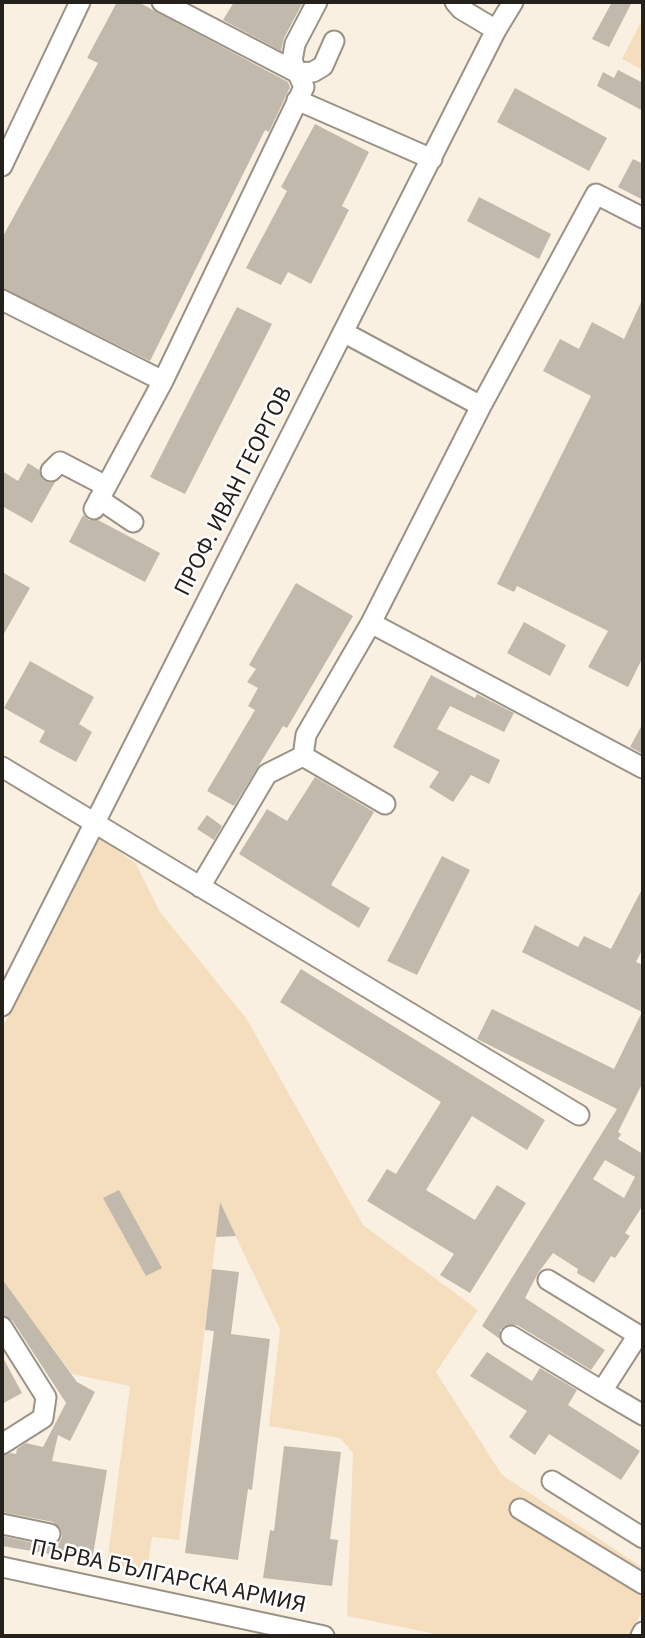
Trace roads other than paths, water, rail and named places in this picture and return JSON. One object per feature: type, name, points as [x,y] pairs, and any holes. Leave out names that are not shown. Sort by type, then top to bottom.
[{"type":"street","points":[[2,166],[80,2]]},
{"type":"street","points":[[162,2],[298,73],[313,72],[323,66],[334,41]]},
{"type":"street","points":[[100,498],[163,381],[304,87],[292,61],[295,44],[317,2]]},
{"type":"street","points":[[455,2],[461,9],[496,30]]},
{"type":"street","name":"ПРОФ. ИВАН ГЕОРГОВ","points":[[2,1006],[496,30],[513,2]]},
{"type":"street","points":[[297,100],[432,159]]},
{"type":"street","points":[[303,756],[306,735],[372,623],[481,406],[596,194],[643,218]]},
{"type":"street","points":[[2,300],[163,381]]},
{"type":"street","points":[[343,332],[481,406]]},
{"type":"street","points":[[51,471],[60,462],[100,498],[133,522]]},
{"type":"street","points":[[372,623],[643,768]]},
{"type":"street","points":[[200,887],[267,774],[303,756]]},
{"type":"street","points":[[303,756],[386,804]]},
{"type":"street","points":[[2,767],[579,1115]]},
{"type":"street","points":[[548,1280],[638,1335],[602,1391]]},
{"type":"street","points":[[2,1328],[46,1397],[43,1418],[2,1444]]},
{"type":"street","points":[[511,1336],[643,1415]]},
{"type":"street","points":[[552,1481],[643,1538]]},
{"type":"street","points":[[520,1509],[643,1584]]},
{"type":"street","points":[[2,1524],[50,1534]]},
{"type":"street","name":"ПЪРВА БЪЛГАРСКА АРМИЯ","points":[[2,1567],[324,1636]]}]
